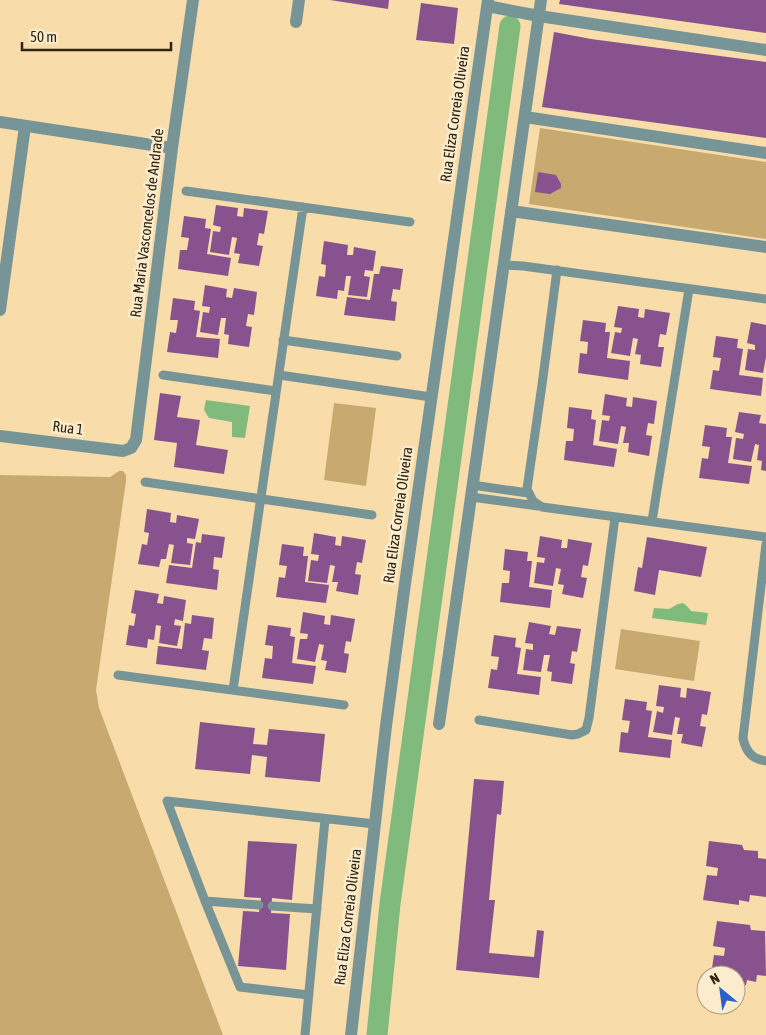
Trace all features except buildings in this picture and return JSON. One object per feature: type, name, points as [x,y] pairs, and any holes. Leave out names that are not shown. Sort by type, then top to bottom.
[{"type":"street","name":"Rua Maria Vasconcelos de Andrade","points":[[130,448],[137,436],[190,0]]},
{"type":"street","points":[[296,22],[299,0]]},
{"type":"street","points":[[439,724],[541,0]]},
{"type":"street","points":[[487,3],[539,16],[766,50]]},
{"type":"street","name":"Rua Eliza Correia Oliveira","points":[[351,1035],[386,726],[487,3]]},
{"type":"street","points":[[525,117],[766,153]]},
{"type":"street","points":[[0,122],[172,148]]},
{"type":"street","points":[[0,310],[25,126]]},
{"type":"street","points":[[512,211],[766,247]]},
{"type":"street","name":"Rua 1","points":[[0,436],[118,451],[130,448]]},
{"type":"lane","points":[[186,191],[410,222]]},
{"type":"lane","points":[[233,690],[303,207]]},
{"type":"lane","points":[[504,265],[557,270],[766,300]]},
{"type":"lane","points":[[539,506],[533,501],[527,489],[557,270]]},
{"type":"lane","points":[[652,521],[689,289]]},
{"type":"lane","points":[[283,340],[397,356]]},
{"type":"lane","points":[[163,375],[276,391]]},
{"type":"lane","points":[[278,375],[431,397]]},
{"type":"lane","points":[[145,482],[372,515]]},
{"type":"lane","points":[[472,491],[528,493]]},
{"type":"lane","points":[[472,491],[539,506],[766,537]]},
{"type":"lane","points":[[479,720],[572,735],[586,730],[614,516]]},
{"type":"lane","points":[[766,544],[743,738],[745,748],[749,753],[759,760],[766,761]]},
{"type":"lane","points":[[118,676],[344,705]]},
{"type":"lane","points":[[309,995],[240,987],[167,801],[376,824]]},
{"type":"lane","points":[[305,1035],[325,819]]},
{"type":"lane","points":[[205,901],[259,905]]},
{"type":"lane","points":[[272,906],[317,909]]},
{"type":"shaded area","points":[[540,128],[766,162],[766,239],[529,204]]},
{"type":"shaded area","points":[[206,400],[250,406],[245,438],[232,437],[232,422],[209,418],[204,410]]},
{"type":"shaded area","points":[[334,403],[376,408],[366,486],[324,480]]},
{"type":"shaded area","points":[[119,471],[123,471],[126,475],[126,481],[96,690],[99,708],[223,1035],[0,1035],[0,475],[110,477]]},
{"type":"shaded area","points":[[683,603],[691,611],[708,613],[706,625],[652,618],[654,608],[669,609]]},
{"type":"shaded area","points":[[621,629],[700,641],[694,681],[615,669]]},
{"type":"waterway","points":[[377,1035],[390,904],[510,26]]}]
